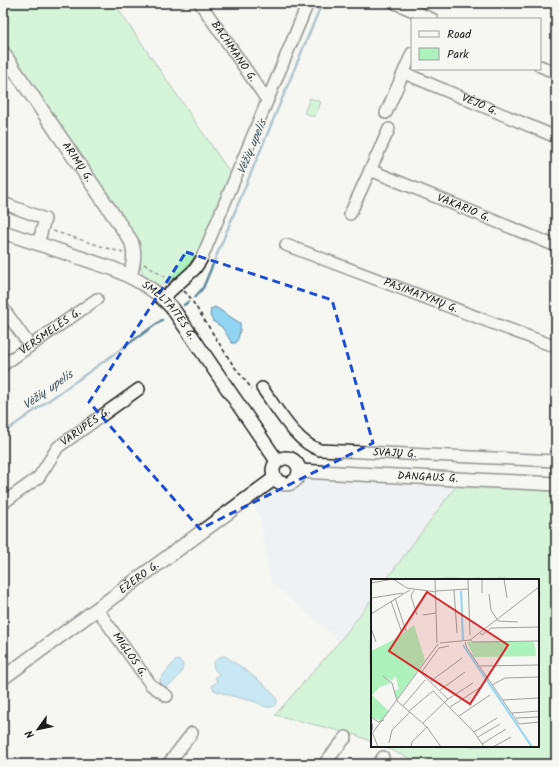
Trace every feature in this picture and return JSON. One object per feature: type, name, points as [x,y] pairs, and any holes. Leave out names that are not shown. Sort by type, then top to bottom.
[{"type":"main road","name":"ARIMŲ G.","points":[[3,54],[131,242],[134,256],[130,277]]},
{"type":"main road","name":"SMELTAITĖS G.","points":[[3,232],[114,269],[155,291],[174,309],[277,461]]},
{"type":"main road","points":[[282,459],[291,459],[298,466],[299,471],[295,480],[287,484],[279,482],[275,478],[273,469],[277,461],[282,459]]},
{"type":"main road","name":"DANGAUS G.","points":[[299,471],[556,484]]},
{"type":"main road","name":"EŽERO G.","points":[[3,678],[275,478]]},
{"type":"street","name":"BACHMANO G.","points":[[200,3],[267,100]]},
{"type":"street","points":[[163,298],[196,269],[201,260],[308,3]]},
{"type":"street","points":[[395,3],[430,18]]},
{"type":"street","points":[[386,113],[411,56]]},
{"type":"street","points":[[541,66],[556,73]]},
{"type":"street","name":"VĖJO G.","points":[[404,73],[556,137]]},
{"type":"street","points":[[350,214],[389,129]]},
{"type":"street","name":"VAKARIO G.","points":[[370,170],[556,246]]},
{"type":"street","points":[[3,203],[45,219],[38,244]]},
{"type":"street","name":"PASIMATYMŲ G.","points":[[286,245],[556,347]]},
{"type":"street","name":"VERSMELĖS G.","points":[[3,365],[97,299]]},
{"type":"street","points":[[3,308],[30,346]]},
{"type":"street","name":"VARUPĖS G.","points":[[3,503],[39,477],[58,447],[139,389]]},
{"type":"street","name":"SVAJŲ G.","points":[[257,389],[297,435],[308,445],[320,450],[556,461]]},
{"type":"street","name":"MIGLOS G.","points":[[97,609],[151,685],[167,696]]},
{"type":"street","points":[[168,764],[192,733]]},
{"type":"street","points":[[324,764],[346,737]]},
{"type":"path","points":[[43,228],[134,256],[177,285],[189,296],[233,365],[257,389]]},
{"type":"highlighted area","points":[[186,252],[332,300],[373,443],[200,529],[89,402]]},
{"type":"shaded area","points":[[306,480],[456,486],[387,579],[371,579],[371,600],[340,641],[271,582],[260,517],[251,502],[270,490]]},
{"type":"green space","points":[[3,3],[114,3],[231,174],[208,231],[193,259],[180,274],[171,281],[160,286],[146,277],[143,273],[141,268],[139,243],[3,45]]},
{"type":"green space","points":[[310,98],[321,102],[315,117],[304,113]]},
{"type":"green space","points":[[456,486],[556,490],[556,764],[423,764],[383,747],[539,747],[539,579],[387,579]]},
{"type":"green space","points":[[371,600],[371,742],[356,735],[275,715],[340,641]]},
{"type":"water","points":[[215,307],[240,323],[240,333],[236,343],[232,343],[222,327],[214,322],[210,316],[211,309]]},
{"type":"water","points":[[222,656],[230,659],[271,691],[276,697],[277,702],[275,705],[272,707],[266,707],[256,702],[214,690],[212,686],[217,681],[215,678],[219,674],[214,669],[213,664]]},
{"type":"water","points":[[179,660],[183,664],[182,671],[174,681],[165,687],[161,684],[160,679],[175,661]]},
{"type":"waterway","name":"Vėžių upelis","points":[[195,297],[203,288],[322,3]]},
{"type":"waterway","name":"Vėžių upelis","points":[[184,305],[188,302]]},
{"type":"waterway","name":"Vėžių upelis","points":[[3,433],[162,320]]}]
